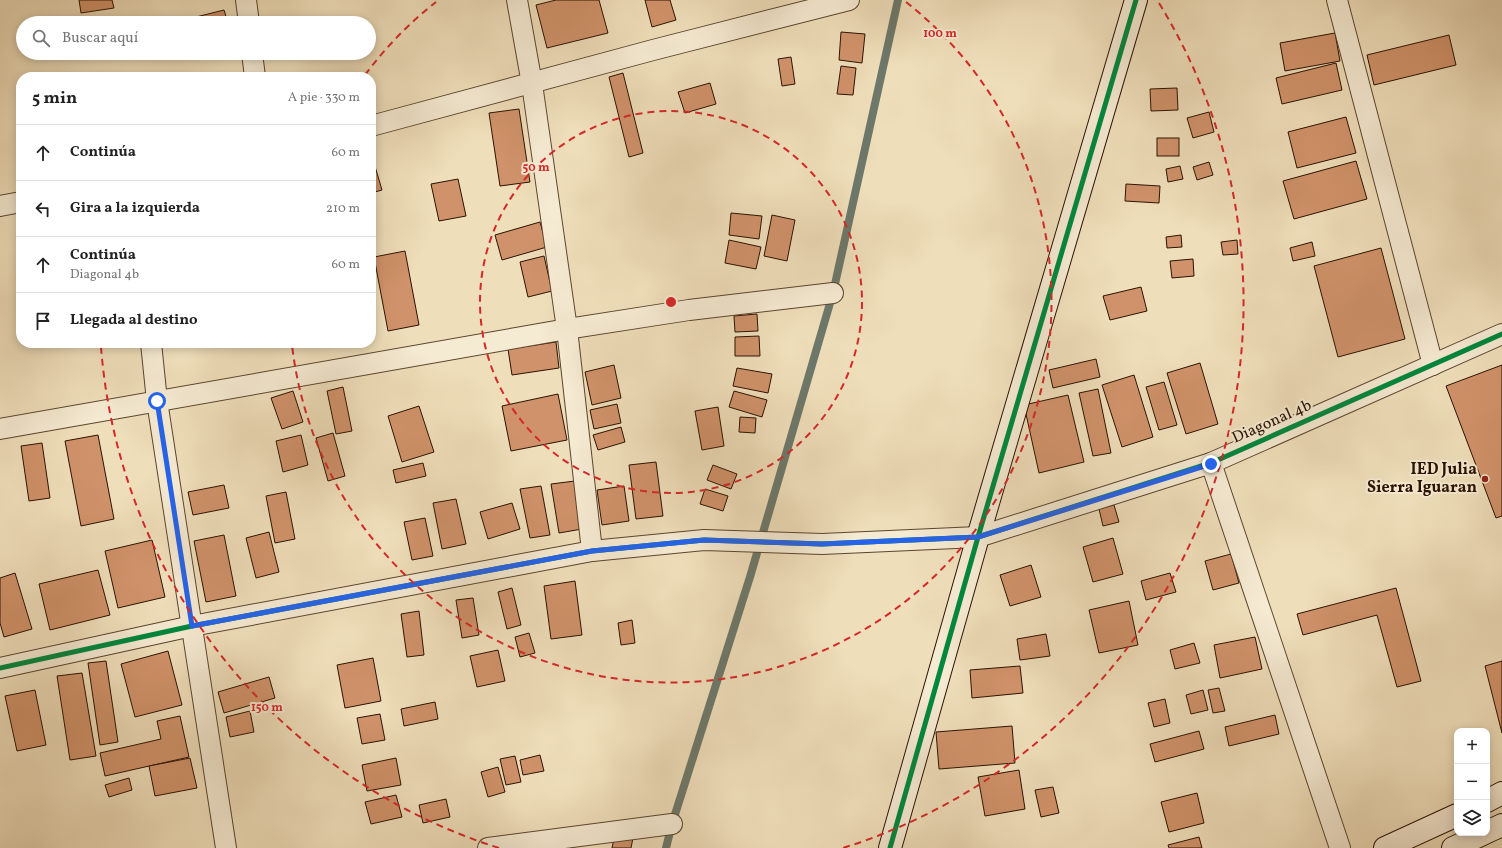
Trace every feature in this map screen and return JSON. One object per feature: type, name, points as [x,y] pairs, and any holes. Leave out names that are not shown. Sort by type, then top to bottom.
[{"type":"street","points":[[246,0],[247,16]]},
{"type":"street","points":[[517,0],[532,84],[567,329],[592,551]]},
{"type":"street","points":[[376,125],[532,84],[653,50],[849,0]]},
{"type":"street","points":[[890,848],[978,537],[1136,0]]},
{"type":"street","points":[[1337,0],[1433,365]]},
{"type":"street","points":[[253,60],[254,72]]},
{"type":"street","points":[[0,206],[16,203]]},
{"type":"street","points":[[0,429],[567,329],[689,310],[833,293]]},
{"type":"street","name":"Diagonal 4b","points":[[0,668],[192,626],[592,551],[704,540],[822,544],[978,537],[1211,464],[1502,334]]},
{"type":"street","points":[[152,348],[157,401],[226,848]]},
{"type":"street","points":[[1211,464],[1340,848]]},
{"type":"street","points":[[1489,800],[1502,793]]},
{"type":"street","points":[[1385,848],[1454,816]]},
{"type":"street","points":[[488,848],[672,824]]},
{"type":"street","points":[[1490,830],[1502,825]]},
{"type":"street","points":[[1452,848],[1478,836]]},
{"type":"building","points":[[79,0],[112,0],[114,8],[81,13]]},
{"type":"building","points":[[556,0],[599,0],[608,33],[547,48],[536,5]]},
{"type":"building","points":[[645,0],[670,0],[676,20],[652,27]]},
{"type":"building","points":[[224,10],[226,16],[200,16]]},
{"type":"building","points":[[841,32],[865,34],[862,63],[839,60]]},
{"type":"building","points":[[1335,33],[1340,61],[1285,71],[1280,43]]},
{"type":"building","points":[[1449,35],[1456,65],[1374,85],[1367,55]]},
{"type":"building","points":[[791,57],[795,84],[782,86],[778,59]]},
{"type":"building","points":[[1336,63],[1342,90],[1282,104],[1276,78]]},
{"type":"building","points":[[841,66],[856,68],[853,95],[837,94]]},
{"type":"building","points":[[623,73],[643,153],[629,157],[609,77]]},
{"type":"building","points":[[710,83],[716,104],[685,113],[678,92]]},
{"type":"building","points":[[1177,88],[1178,110],[1151,111],[1150,89]]},
{"type":"building","points":[[519,109],[530,182],[500,186],[489,113]]},
{"type":"building","points":[[1209,112],[1214,132],[1193,138],[1187,118]]},
{"type":"building","points":[[1346,117],[1356,153],[1297,168],[1288,132]]},
{"type":"building","points":[[1157,138],[1179,138],[1179,156],[1157,156]]},
{"type":"building","points":[[1356,161],[1367,199],[1294,219],[1283,181]]},
{"type":"building","points":[[1209,162],[1213,175],[1197,180],[1193,167]]},
{"type":"building","points":[[1180,166],[1183,179],[1168,182],[1166,169]]},
{"type":"building","points":[[376,170],[382,190],[376,192]]},
{"type":"building","points":[[458,179],[466,216],[439,221],[431,184]]},
{"type":"building","points":[[1126,184],[1160,186],[1159,203],[1125,201]]},
{"type":"building","points":[[731,213],[762,216],[759,239],[729,235]]},
{"type":"building","points":[[772,215],[795,220],[787,261],[764,256]]},
{"type":"building","points":[[540,222],[547,247],[502,260],[495,235]]},
{"type":"building","points":[[1181,235],[1182,247],[1167,248],[1166,237]]},
{"type":"building","points":[[729,240],[761,247],[756,269],[725,263]]},
{"type":"building","points":[[1237,240],[1238,254],[1223,255],[1221,242]]},
{"type":"building","points":[[1312,242],[1315,256],[1293,261],[1290,248]]},
{"type":"building","points":[[1381,248],[1405,339],[1338,357],[1314,266]]},
{"type":"building","points":[[405,251],[419,325],[388,331],[376,268],[376,257]]},
{"type":"building","points":[[544,256],[552,291],[528,297],[520,262]]},
{"type":"building","points":[[1193,259],[1194,276],[1172,278],[1170,261]]},
{"type":"building","points":[[1141,287],[1147,311],[1110,320],[1103,296]]},
{"type":"building","points":[[757,314],[758,331],[735,332],[734,316]]},
{"type":"building","points":[[759,336],[760,356],[735,356],[735,337]]},
{"type":"building","points":[[556,342],[559,368],[512,375],[508,349]]},
{"type":"building","points":[[1096,359],[1100,377],[1053,388],[1049,370]]},
{"type":"building","points":[[1200,363],[1218,424],[1186,434],[1167,373]]},
{"type":"building","points":[[614,365],[621,398],[592,405],[585,372]]},
{"type":"building","name":"IED Julia Sierra Iguaran","points":[[1502,365],[1502,516],[1496,518],[1446,386]]},
{"type":"building","points":[[737,368],[772,374],[768,393],[733,386]]},
{"type":"building","points":[[1134,375],[1153,437],[1122,447],[1102,385]]},
{"type":"building","points":[[1164,382],[1177,425],[1159,430],[1146,387]]},
{"type":"building","points":[[343,387],[352,431],[336,434],[327,391]]},
{"type":"building","points":[[1098,389],[1111,453],[1093,456],[1079,393]]},
{"type":"building","points":[[293,391],[303,422],[282,429],[271,398]]},
{"type":"building","points":[[734,391],[767,400],[762,417],[729,407]]},
{"type":"building","points":[[558,394],[567,440],[511,451],[502,406]]},
{"type":"building","points":[[1068,395],[1084,462],[1039,473],[1024,405]]},
{"type":"building","points":[[617,404],[621,423],[594,429],[590,410]]},
{"type":"building","points":[[419,406],[434,452],[402,462],[388,416]]},
{"type":"building","points":[[718,407],[724,446],[702,450],[695,411]]},
{"type":"building","points":[[740,417],[756,418],[755,433],[739,432]]},
{"type":"building","points":[[621,427],[625,442],[598,450],[593,435]]},
{"type":"building","points":[[333,433],[345,476],[328,481],[316,438]]},
{"type":"building","points":[[98,435],[114,519],[81,526],[65,441]]},
{"type":"building","points":[[301,435],[308,465],[283,472],[276,441]]},
{"type":"building","points":[[42,443],[50,498],[29,501],[21,446]]},
{"type":"building","points":[[656,462],[663,516],[636,519],[629,465]]},
{"type":"building","points":[[423,463],[426,476],[396,483],[393,470]]},
{"type":"building","points":[[713,465],[737,474],[731,489],[707,480]]},
{"type":"building","points":[[575,481],[582,529],[559,533],[551,484]]},
{"type":"building","points":[[224,485],[229,508],[193,515],[188,492]]},
{"type":"building","points":[[541,486],[550,535],[530,538],[520,489]]},
{"type":"building","points":[[624,486],[629,521],[602,525],[597,490]]},
{"type":"building","points":[[705,489],[728,496],[723,511],[700,504]]},
{"type":"building","points":[[286,492],[295,539],[275,543],[266,496]]},
{"type":"building","points":[[456,499],[466,544],[442,549],[433,503]]},
{"type":"building","points":[[512,503],[520,529],[488,539],[480,512]]},
{"type":"building","points":[[1114,505],[1119,522],[1103,526],[1099,509]]},
{"type":"building","points":[[425,518],[433,556],[412,560],[404,522]]},
{"type":"building","points":[[269,532],[279,572],[256,578],[246,538]]},
{"type":"building","points":[[224,535],[236,596],[206,602],[194,541]]},
{"type":"building","points":[[1113,538],[1123,574],[1093,582],[1083,547]]},
{"type":"building","points":[[152,540],[165,597],[118,608],[105,551]]},
{"type":"building","points":[[1231,554],[1239,583],[1213,590],[1205,561]]},
{"type":"building","points":[[1031,565],[1041,597],[1010,606],[1000,575]]},
{"type":"building","points":[[98,570],[110,615],[50,630],[39,584]]},
{"type":"building","points":[[15,573],[32,629],[4,637],[0,623],[0,578]]},
{"type":"building","points":[[1170,573],[1176,592],[1146,600],[1141,581]]},
{"type":"building","points":[[575,581],[582,635],[551,639],[544,586]]},
{"type":"building","points":[[512,588],[521,625],[507,629],[498,592]]},
{"type":"building","points":[[1396,588],[1421,681],[1397,687],[1377,615],[1303,635],[1297,614]]},
{"type":"building","points":[[473,598],[479,635],[462,638],[456,600]]},
{"type":"building","points":[[1129,601],[1138,645],[1099,653],[1089,610]]},
{"type":"building","points":[[419,611],[424,655],[407,657],[401,614]]},
{"type":"building","points":[[632,620],[635,643],[621,645],[618,623]]},
{"type":"building","points":[[529,633],[535,653],[520,657],[515,637]]},
{"type":"building","points":[[1046,634],[1050,656],[1020,660],[1017,639]]},
{"type":"building","points":[[1255,637],[1262,669],[1220,678],[1214,645]]},
{"type":"building","points":[[1194,643],[1200,663],[1175,669],[1170,650]]},
{"type":"building","points":[[498,650],[505,681],[477,687],[470,656]]},
{"type":"building","points":[[168,651],[182,705],[135,717],[121,664]]},
{"type":"building","points":[[373,658],[381,701],[345,708],[337,665]]},
{"type":"building","points":[[106,661],[118,742],[100,745],[88,663]]},
{"type":"building","points":[[1502,661],[1502,733],[1485,666]]},
{"type":"building","points":[[1020,666],[1023,693],[972,698],[970,670]]},
{"type":"building","points":[[82,673],[96,756],[70,760],[57,676]]},
{"type":"building","points":[[269,677],[275,698],[224,713],[218,692]]},
{"type":"building","points":[[1219,688],[1225,711],[1213,713],[1208,690]]},
{"type":"building","points":[[35,690],[46,745],[17,751],[5,696]]},
{"type":"building","points":[[1203,690],[1208,710],[1191,714],[1186,695]]},
{"type":"building","points":[[1165,699],[1170,723],[1154,727],[1148,703]]},
{"type":"building","points":[[435,702],[438,719],[404,726],[401,709]]},
{"type":"building","points":[[250,711],[254,732],[230,737],[226,717]]},
{"type":"building","points":[[380,714],[385,740],[362,744],[357,718]]},
{"type":"building","points":[[1275,715],[1279,734],[1229,746],[1225,727]]},
{"type":"building","points":[[180,716],[189,757],[105,776],[100,753],[161,739],[157,721]]},
{"type":"building","points":[[1012,726],[1015,763],[939,769],[936,732]]},
{"type":"building","points":[[1199,731],[1204,749],[1155,762],[1150,744]]},
{"type":"building","points":[[540,755],[544,771],[523,775],[520,760]]},
{"type":"building","points":[[515,756],[521,782],[506,785],[500,759]]},
{"type":"building","points":[[190,758],[197,788],[155,796],[149,766]]},
{"type":"building","points":[[396,758],[401,785],[367,791],[362,765]]},
{"type":"building","points":[[498,767],[505,792],[488,797],[481,772]]},
{"type":"building","points":[[1019,770],[1025,809],[985,816],[978,777]]},
{"type":"building","points":[[129,778],[132,790],[109,797],[105,785]]},
{"type":"building","points":[[1053,787],[1059,813],[1041,817],[1035,790]]},
{"type":"building","points":[[1197,793],[1204,823],[1169,832],[1161,802]]},
{"type":"building","points":[[396,795],[402,817],[371,824],[365,802]]},
{"type":"building","points":[[446,799],[450,817],[423,823],[419,805]]},
{"type":"building","points":[[615,834],[633,838],[631,848],[612,848]]},
{"type":"building","points":[[1199,837],[1202,848],[1169,848],[1168,845]]},
{"type":"waterway","points":[[666,848],[672,824],[750,577],[833,293],[898,0]]},
{"type":"cycle path","points":[[890,848],[978,537],[1136,0]]},
{"type":"cycle path","points":[[0,668],[192,626],[592,551],[704,540],[822,544],[978,537],[1211,463],[1502,334]]},
{"type":"place","name":"IED Julia Sierra Iguaran","points":[[1485,479]]},
{"type":"route","points":[[157,401],[192,626],[592,551],[704,540],[822,544],[978,537],[1211,464]]}]
